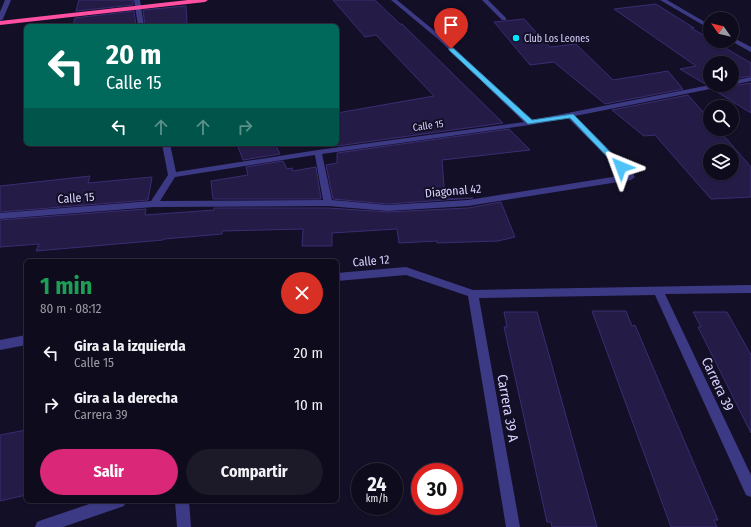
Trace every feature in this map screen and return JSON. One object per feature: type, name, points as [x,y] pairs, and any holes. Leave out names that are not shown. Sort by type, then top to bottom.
[{"type":"highway","points":[[0,23],[205,0]]},
{"type":"street","points":[[0,19],[8,0]]},
{"type":"street","points":[[138,0],[137,8],[141,24]]},
{"type":"street","points":[[394,0],[440,38],[530,122]]},
{"type":"street","points":[[485,0],[504,19]]},
{"type":"street","points":[[662,0],[703,23]]},
{"type":"street","points":[[739,43],[751,50]]},
{"type":"street","points":[[739,81],[751,79]]},
{"type":"street","name":"Calle 15","points":[[172,175],[318,152],[571,116],[703,89]]},
{"type":"street","name":"Diagonal 42","points":[[328,202],[388,208],[468,203],[631,177],[571,116]]},
{"type":"street","points":[[154,204],[172,175],[166,146]]},
{"type":"street","points":[[318,152],[328,202]]},
{"type":"street","name":"Calle 15","points":[[0,216],[154,204],[328,202]]},
{"type":"street","name":"Calle 12","points":[[339,277],[406,271],[473,294]]},
{"type":"street","points":[[473,294],[751,288]]},
{"type":"street","name":"Carrera 39","points":[[658,290],[751,490]]},
{"type":"street","name":"Carrera 39 A","points":[[473,294],[512,527]]},
{"type":"street","points":[[0,345],[24,340]]},
{"type":"street","points":[[42,527],[113,503]]},
{"type":"street","points":[[182,503],[184,527]]},
{"type":"building","points":[[79,0],[133,0],[133,5],[76,11]]},
{"type":"building","points":[[333,0],[375,0],[400,24],[402,24],[503,123],[339,146],[339,113],[434,96],[376,35],[365,37]]},
{"type":"building","points":[[656,4],[703,35],[703,48],[725,48],[739,56],[703,56],[703,83],[680,69],[696,66],[614,9]]},
{"type":"building","points":[[186,6],[187,23],[145,24],[143,10]]},
{"type":"building","points":[[134,11],[136,24],[74,24],[75,18]]},
{"type":"building","points":[[524,19],[550,47],[576,44],[613,80],[668,71],[683,89],[605,104],[554,62],[530,65],[494,22]]},
{"type":"building","points":[[739,56],[751,63],[751,76],[739,78]]},
{"type":"building","points":[[751,83],[751,113],[739,106],[739,100],[730,100],[717,92],[739,92],[739,85]]},
{"type":"building","points":[[688,95],[703,112],[703,136],[724,136],[731,144],[703,144],[703,180],[739,180],[739,153],[751,167],[751,197],[711,199],[655,135],[644,136],[612,110]]},
{"type":"building","points":[[509,129],[530,150],[442,160],[445,199],[473,198],[388,204],[333,199],[326,165],[337,163],[337,153]]},
{"type":"building","points":[[238,146],[276,146],[280,154],[243,160]]},
{"type":"building","points":[[283,161],[287,169],[292,168],[293,171],[316,167],[321,199],[213,199],[211,181],[248,175],[246,167]]},
{"type":"building","points":[[90,176],[88,183],[152,177],[148,200],[0,212],[0,186]]},
{"type":"building","points":[[501,202],[515,237],[498,241],[437,243],[437,241],[399,243],[397,229],[332,233],[332,246],[302,246],[303,229],[222,231],[222,234],[36,251],[39,244],[0,247],[0,220],[146,209],[145,215],[214,210],[214,208],[328,208],[388,212],[468,208]]},
{"type":"building","points":[[592,311],[626,311],[632,326],[635,325],[718,520],[714,520],[717,527],[671,527]]},
{"type":"building","points":[[504,312],[537,312],[597,527],[552,527],[551,522],[547,522],[504,327],[507,327]]},
{"type":"building","points":[[693,312],[727,312],[751,355],[751,433],[698,327],[701,327]]},
{"type":"building","points":[[24,430],[24,495],[0,501],[0,435]]},
{"type":"place","name":"Club Los Leones","points":[[516,38]]},
{"type":"route","points":[[451,49],[530,122],[571,116],[621,167]]}]
